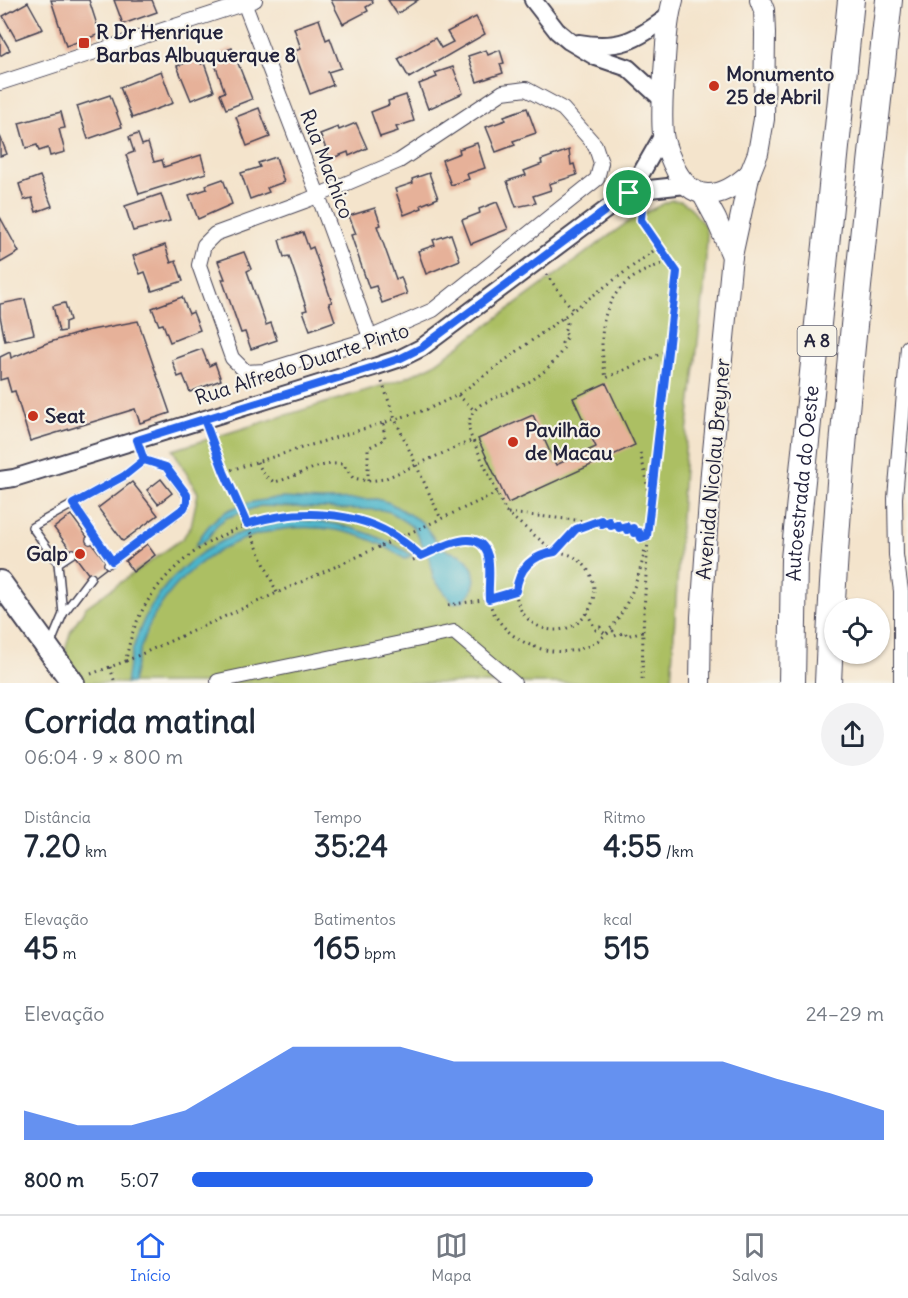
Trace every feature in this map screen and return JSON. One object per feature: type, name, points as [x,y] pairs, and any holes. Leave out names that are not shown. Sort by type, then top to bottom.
[{"type":"highway","name":"Autoestrada do Oeste","points":[[792,683],[794,559],[851,0]]},
{"type":"highway","name":"Autoestrada do Oeste","points":[[828,683],[833,567],[847,396],[889,0]]},
{"type":"main road","name":"Avenida Nicolau Breyner","points":[[699,683],[701,616],[711,472],[732,256],[750,173],[758,153],[764,119],[765,33],[764,10],[760,0]]},
{"type":"main road","points":[[671,8],[662,99],[663,135],[676,171],[686,185],[704,195],[720,193],[736,186],[750,173]]},
{"type":"main road","points":[[704,195],[732,256]]},
{"type":"main road","points":[[0,582],[73,682]]},
{"type":"street","points":[[533,0],[557,31],[569,41],[596,57],[628,68],[662,99]]},
{"type":"street","points":[[0,83],[248,2]]},
{"type":"street","name":"Rua Machico","points":[[248,2],[370,338]]},
{"type":"street","points":[[569,41],[600,47],[631,41],[671,8]]},
{"type":"street","points":[[526,89],[562,109],[595,145],[601,163],[597,179],[433,310],[370,338],[265,371],[246,372],[232,358],[199,265],[204,245],[215,234],[399,161],[503,92],[526,89]]},
{"type":"street","name":"Rua Alfredo Duarte Pinto","points":[[0,492],[7,479],[401,358],[421,348],[628,193],[663,135]]},
{"type":"street","points":[[628,193],[686,185]]},
{"type":"street","points":[[901,683],[901,591],[896,555],[895,498],[908,347]]},
{"type":"street","points":[[216,682],[454,632],[514,683]]},
{"type":"lane","points":[[137,440],[144,460]]},
{"type":"lane","points":[[63,614],[58,564],[32,527],[124,476],[144,460]]},
{"type":"lane","points":[[73,504],[110,562],[184,508],[187,502],[187,495],[166,467],[144,460]]},
{"type":"lane","points":[[58,564],[73,553]]},
{"type":"lane","points":[[49,648],[63,614],[90,577]]},
{"type":"path","points":[[604,635],[616,620],[633,588],[644,554],[677,272],[641,220],[628,193]]},
{"type":"path","points":[[628,193],[642,207],[641,220]]},
{"type":"path","points":[[224,472],[428,409],[458,396],[660,246]]},
{"type":"path","points":[[669,350],[606,378],[601,354],[601,333],[606,312],[617,293],[632,278],[650,267],[671,261]]},
{"type":"path","points":[[537,263],[573,310]]},
{"type":"path","points":[[562,318],[567,323],[564,332],[568,336],[562,343],[564,347],[559,356],[530,382],[474,410],[468,426],[506,512],[555,552],[572,557],[586,568],[592,579],[594,591],[592,602],[587,613],[572,626],[563,629],[543,628],[534,624],[521,610],[516,591],[521,572],[527,564],[545,554],[555,552],[576,529],[601,520],[602,524],[609,521],[611,526],[617,524],[619,528],[626,526],[627,530],[633,528],[634,533],[639,532],[641,538],[647,536]]},
{"type":"path","points":[[380,374],[395,419],[441,519]]},
{"type":"path","points":[[458,396],[474,410]]},
{"type":"path","points":[[204,419],[224,472],[278,593]]},
{"type":"path","points":[[368,481],[368,448],[385,439],[382,423]]},
{"type":"path","points":[[257,462],[264,476],[274,482],[291,478],[318,465],[333,463],[343,464],[353,478],[368,481],[384,480],[473,440]]},
{"type":"path","points":[[639,453],[646,476],[649,519],[642,683]]},
{"type":"path","points":[[73,682],[142,654],[497,493]]},
{"type":"path","points":[[506,512],[595,522]]},
{"type":"path","points":[[126,661],[134,632],[144,609],[172,571],[217,537],[247,524],[284,515],[334,516],[357,520],[399,538],[421,556]]},
{"type":"path","points":[[413,560],[464,539],[470,539],[481,545],[488,555],[489,599],[495,614],[515,638],[545,651],[576,650],[613,631],[615,636],[625,632],[627,636],[643,631]]},
{"type":"path","points":[[448,606],[489,599],[516,591]]},
{"type":"path","points":[[587,613],[596,630],[600,627],[604,635]]},
{"type":"path","points":[[110,667],[115,683]]},
{"type":"green space","points":[[671,200],[681,201],[690,207],[705,226],[707,238],[704,291],[685,450],[671,683],[84,683],[66,654],[66,646],[71,630],[86,607],[183,538],[191,526],[198,493],[173,450],[403,379],[433,365],[632,219]]},
{"type":"water","points":[[283,498],[377,499],[390,503],[422,522],[438,544],[467,560],[473,569],[475,580],[472,591],[463,601],[453,603],[433,578],[430,559],[413,527],[390,512],[382,510],[260,506],[226,518],[217,525],[208,538],[195,547],[211,523],[220,515],[255,501]]},
{"type":"water","points":[[299,520],[330,523],[358,530],[412,555],[405,559],[372,541],[337,530],[302,528],[266,532],[233,544],[202,562],[175,587],[153,618],[143,641],[132,683],[126,683],[133,649],[145,618],[161,592],[182,569],[206,550],[234,536],[265,526]]},
{"type":"building","points":[[51,0],[89,0],[100,34],[66,46]]},
{"type":"building","points":[[114,0],[152,0],[157,12],[123,24]]},
{"type":"building","points":[[331,0],[372,0],[373,3],[366,7],[368,11],[343,24]]},
{"type":"building","points":[[388,0],[418,0],[397,14]]},
{"type":"building","points":[[28,2],[43,29],[16,39],[3,16]]},
{"type":"building","points":[[476,17],[485,34],[409,78],[398,59],[435,38],[441,48],[453,42],[447,32]]},
{"type":"building","points":[[319,19],[326,40],[330,38],[341,68],[328,72],[333,85],[310,94],[294,51],[301,49],[294,28]]},
{"type":"building","points":[[0,33],[10,50],[0,56]]},
{"type":"building","points":[[232,48],[252,99],[226,109],[220,94],[225,92],[212,56]]},
{"type":"building","points":[[486,50],[488,55],[500,50],[504,63],[500,64],[503,73],[477,82],[468,56]]},
{"type":"building","points":[[199,58],[201,64],[204,63],[214,91],[191,100],[177,66]]},
{"type":"building","points":[[453,67],[463,93],[428,109],[419,84],[437,77],[435,73]]},
{"type":"building","points":[[161,71],[173,103],[132,118],[120,87]]},
{"type":"building","points":[[110,95],[122,127],[88,139],[77,106]]},
{"type":"building","points":[[406,95],[414,121],[396,127],[398,131],[380,137],[371,112],[389,105],[388,101]]},
{"type":"building","points":[[259,108],[270,137],[247,146],[236,117]]},
{"type":"building","points":[[527,108],[536,133],[513,141],[515,145],[496,152],[486,127],[506,120],[504,116]]},
{"type":"building","points":[[61,112],[65,128],[59,129],[65,152],[50,156],[48,148],[39,151],[37,145],[26,148],[19,123]]},
{"type":"building","points":[[356,123],[367,148],[349,156],[348,152],[330,159],[320,134]]},
{"type":"building","points":[[138,134],[142,145],[148,143],[154,162],[162,160],[164,167],[201,155],[206,173],[139,194],[126,155],[134,152],[129,137]]},
{"type":"building","points":[[0,136],[7,154],[0,156]]},
{"type":"building","points":[[477,143],[485,168],[467,174],[469,179],[451,185],[442,160],[460,153],[459,149]]},
{"type":"building","points":[[569,150],[571,165],[574,164],[577,175],[549,184],[551,190],[533,196],[536,203],[516,207],[507,181],[526,175],[524,171],[542,164],[541,160]]},
{"type":"building","points":[[276,157],[284,182],[267,188],[269,192],[250,199],[241,173],[260,167],[258,163]]},
{"type":"building","points":[[429,173],[438,198],[404,215],[395,189],[413,183],[412,179]]},
{"type":"building","points":[[40,176],[52,206],[36,212],[32,198],[24,200],[19,184]]},
{"type":"building","points":[[223,179],[232,204],[198,219],[189,195],[207,189],[206,185]]},
{"type":"building","points":[[161,194],[170,221],[133,231],[125,206]]},
{"type":"building","points":[[497,202],[508,229],[471,244],[462,220],[480,213],[479,209]]},
{"type":"building","points":[[375,208],[381,225],[377,226],[396,279],[401,277],[407,294],[382,303],[376,286],[369,288],[351,235],[356,234],[349,216]]},
{"type":"building","points":[[0,217],[19,252],[0,263]]},
{"type":"building","points":[[303,232],[309,249],[313,247],[332,302],[329,303],[335,321],[310,330],[303,311],[307,310],[289,256],[284,257],[279,240]]},
{"type":"building","points":[[451,234],[460,260],[426,274],[418,251],[435,245],[433,240]]},
{"type":"building","points":[[165,245],[171,263],[176,261],[183,281],[152,291],[145,272],[140,274],[133,256]]},
{"type":"building","points":[[244,252],[251,269],[247,271],[266,325],[271,323],[277,340],[251,349],[245,332],[241,333],[218,261]]},
{"type":"building","points":[[182,297],[189,314],[193,312],[200,330],[170,342],[163,324],[159,325],[152,308]]},
{"type":"building","points":[[25,299],[34,334],[5,341],[0,304]]},
{"type":"building","points":[[65,303],[70,320],[65,322],[65,331],[59,332],[53,306]]},
{"type":"building","points":[[138,321],[170,413],[140,423],[135,409],[30,441],[15,391],[11,392],[7,378],[0,380],[0,357],[10,352],[11,358],[47,343],[86,331]]},
{"type":"building","points":[[202,349],[209,366],[215,363],[221,380],[190,392],[183,375],[178,377],[172,360]]},
{"type":"building","name":"Pavilhão de Macau","points":[[606,383],[635,445],[508,503],[478,439],[533,415],[556,465],[596,447],[573,398]]},
{"type":"building","points":[[161,479],[172,493],[158,504],[147,490]]},
{"type":"building","points":[[132,482],[158,515],[123,541],[98,508]]},
{"type":"building","points":[[71,515],[109,566],[92,579],[54,528]]},
{"type":"building","points":[[147,544],[155,555],[133,572],[125,561]]},
{"type":"place","name":"R Dr Henrique Barbas Albuquerque 8","points":[[84,43]]},
{"type":"place","name":"Monumento 25 de Abril","points":[[714,86]]},
{"type":"place","name":"Seat","points":[[33,416]]},
{"type":"place","name":"Pavilhão de Macau","points":[[513,442]]},
{"type":"place","name":"Galp","points":[[80,554]]},
{"type":"route","points":[[629,193],[421,348],[377,366],[204,419],[137,440],[144,460],[166,467],[187,495],[187,502],[184,508],[112,561],[73,504],[124,476],[144,460],[137,440],[204,419],[247,524],[284,515],[309,514],[357,520],[399,538],[421,556],[455,542],[470,539],[481,545],[488,555],[489,599],[516,591],[517,581],[527,564],[536,557],[555,552],[576,529],[601,520],[602,524],[609,521],[611,526],[617,524],[619,528],[626,526],[627,530],[633,528],[634,533],[639,532],[641,538],[647,536],[677,272],[641,220],[642,207],[629,193]]}]
